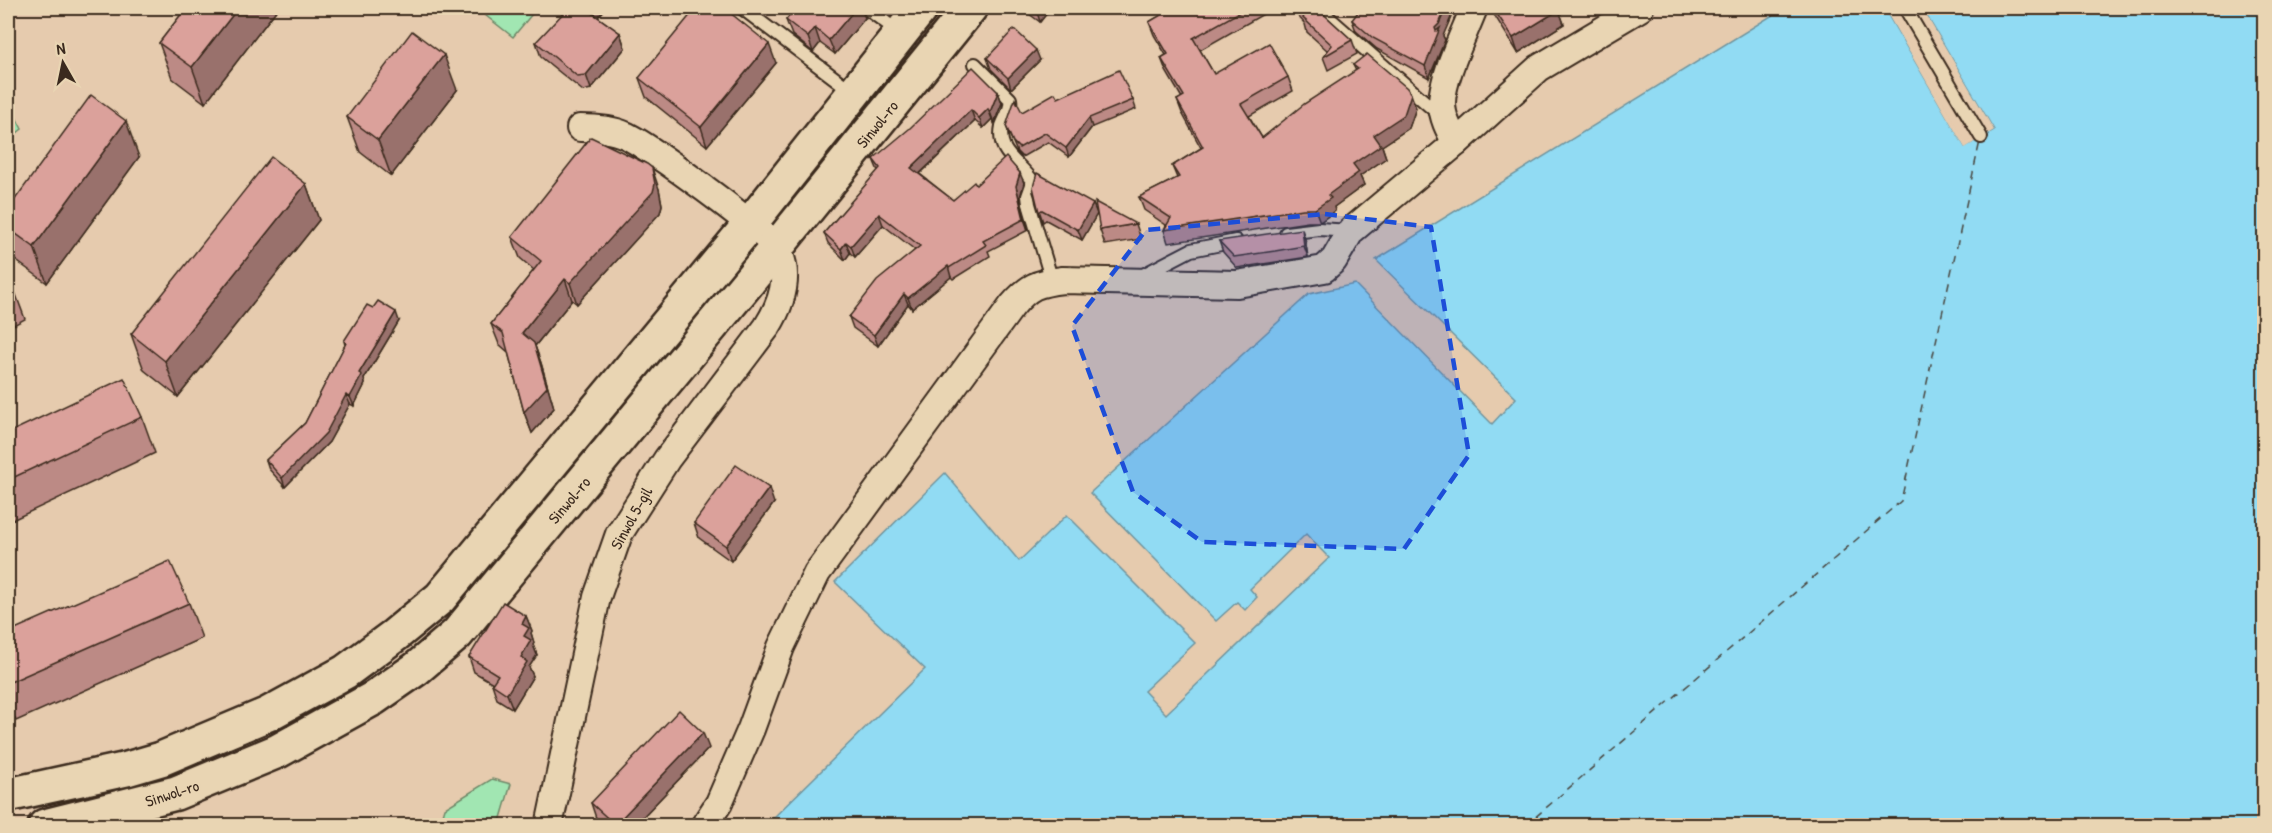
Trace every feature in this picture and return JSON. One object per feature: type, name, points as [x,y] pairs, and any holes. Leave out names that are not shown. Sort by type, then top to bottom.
[{"type":"street","points":[[8,795],[127,769],[161,759],[268,714],[345,672],[440,598],[750,224],[921,8]]},
{"type":"street","name":"Sinwol-ro","points":[[45,825],[157,798],[223,776],[278,751],[374,698],[416,669],[457,634],[777,247],[970,8]]},
{"type":"street","points":[[1456,143],[1445,119],[1442,104],[1443,92],[1474,8]]},
{"type":"street","points":[[704,825],[719,803],[751,729],[781,646],[817,573],[1012,306],[1028,289],[1037,284],[1052,281],[1238,284],[1324,268],[1334,260],[1351,231],[1456,143],[1539,68],[1640,8]]},
{"type":"street","points":[[580,128],[625,134],[750,224],[777,247]]},
{"type":"street","name":"Sinwol 5-gil","points":[[549,825],[597,597],[619,534],[667,459],[767,327],[778,309],[785,277],[777,247]]},
{"type":"lane","points":[[742,8],[854,93]]},
{"type":"lane","points":[[866,8],[900,33]]},
{"type":"lane","points":[[1905,8],[1981,137]]},
{"type":"lane","points":[[1320,10],[1445,119]]},
{"type":"lane","points":[[975,64],[1010,99],[1010,106],[1002,129],[1002,146],[1006,154],[1033,182],[1028,198],[1029,204],[1052,281]]},
{"type":"lane","points":[[1277,234],[1309,230],[1351,231]]},
{"type":"lane","points":[[1132,281],[1191,250],[1245,240]]},
{"type":"highlighted area","points":[[1325,214],[1431,227],[1469,455],[1404,549],[1202,542],[1133,492],[1072,326],[1146,230]]},
{"type":"green space","points":[[476,8],[537,8],[513,37]]},
{"type":"green space","points":[[8,102],[22,129],[8,140]]},
{"type":"green space","points":[[492,779],[511,784],[499,825],[483,823],[482,825],[440,825],[445,808]]},
{"type":"water","points":[[1784,8],[1884,8],[1965,147],[1994,130],[1922,8],[2264,8],[2264,825],[765,826],[925,669],[835,582],[945,473],[1019,561],[1067,515],[1195,643],[1144,691],[1166,714],[1329,558],[1306,534],[1250,589],[1257,597],[1245,610],[1237,602],[1216,621],[1090,493],[1309,294],[1355,284],[1492,424],[1516,398],[1376,260]]},
{"type":"pier","points":[[1884,8],[1888,8],[1966,143],[1990,129],[1919,8],[1922,8],[1994,130],[1965,148]]},
{"type":"building","points":[[186,8],[238,8],[192,67],[159,43]]},
{"type":"building","points":[[568,8],[585,8],[620,33],[586,75],[577,76],[536,42]]},
{"type":"building","points":[[696,8],[724,8],[769,44],[701,127],[639,78]]},
{"type":"building","points":[[796,8],[856,8],[829,40],[815,28],[808,37],[786,20]]},
{"type":"building","points":[[1173,8],[1247,8],[1193,38],[1214,74],[1269,43],[1288,77],[1241,104],[1262,138],[1304,104],[1358,69],[1353,65],[1367,54],[1411,94],[1404,115],[1374,135],[1381,145],[1353,164],[1359,172],[1328,195],[1331,198],[1315,209],[1164,230],[1171,218],[1139,197],[1179,177],[1172,166],[1203,147],[1177,100],[1184,96],[1161,58],[1168,54],[1149,22]]},
{"type":"building","points":[[1297,8],[1317,8],[1352,40],[1323,57],[1332,45],[1303,18],[1304,16]]},
{"type":"building","points":[[1361,8],[1446,8],[1435,28],[1436,31],[1440,28],[1425,66],[1373,38],[1352,20]]},
{"type":"building","points":[[1493,8],[1558,8],[1559,10],[1513,38]]},
{"type":"building","points":[[1014,29],[1036,50],[1008,78],[987,58]]},
{"type":"building","points":[[412,31],[444,55],[378,140],[347,117]]},
{"type":"building","points":[[973,67],[998,92],[990,112],[988,109],[979,118],[971,110],[911,168],[953,200],[974,182],[976,185],[1006,157],[1020,173],[1016,186],[1024,219],[983,241],[986,245],[949,268],[948,266],[908,298],[904,294],[874,335],[849,317],[877,281],[920,246],[879,214],[851,246],[846,242],[841,249],[824,233],[880,168],[873,159],[909,129]]},
{"type":"building","points":[[1119,70],[1133,100],[1089,118],[1066,148],[1045,133],[1019,148],[1013,142],[1006,126],[1015,99],[1022,112],[1055,93],[1058,98]]},
{"type":"building","points":[[91,95],[126,121],[34,247],[8,228],[8,209]]},
{"type":"building","points":[[591,137],[647,164],[652,168],[655,184],[653,192],[570,283],[565,279],[522,333],[534,343],[547,387],[524,412],[503,333],[491,324],[541,261],[512,237]]},
{"type":"building","points":[[271,157],[306,184],[165,361],[131,334]]},
{"type":"building","points":[[1037,173],[1093,204],[1078,230],[1042,210],[1039,212],[1033,187]]},
{"type":"building","points":[[1095,202],[1136,224],[1100,230]]},
{"type":"building","points":[[1302,229],[1304,246],[1234,257],[1219,241]]},
{"type":"building","points":[[378,301],[396,312],[359,373],[362,375],[350,397],[346,395],[326,433],[282,478],[266,460],[305,423],[346,343],[344,341],[367,305],[373,308]]},
{"type":"building","points":[[124,378],[142,417],[8,480],[8,433]]},
{"type":"building","points":[[736,465],[769,488],[726,546],[694,523]]},
{"type":"building","points":[[170,561],[189,603],[8,683],[8,632]]},
{"type":"building","points":[[503,602],[526,616],[522,624],[529,628],[524,636],[531,640],[521,657],[527,662],[507,694],[492,684],[498,675],[469,657]]},
{"type":"building","points":[[679,710],[703,733],[615,825],[591,803]]},
{"type":"ferry route","points":[[1525,826],[1901,501],[1980,141]]}]
